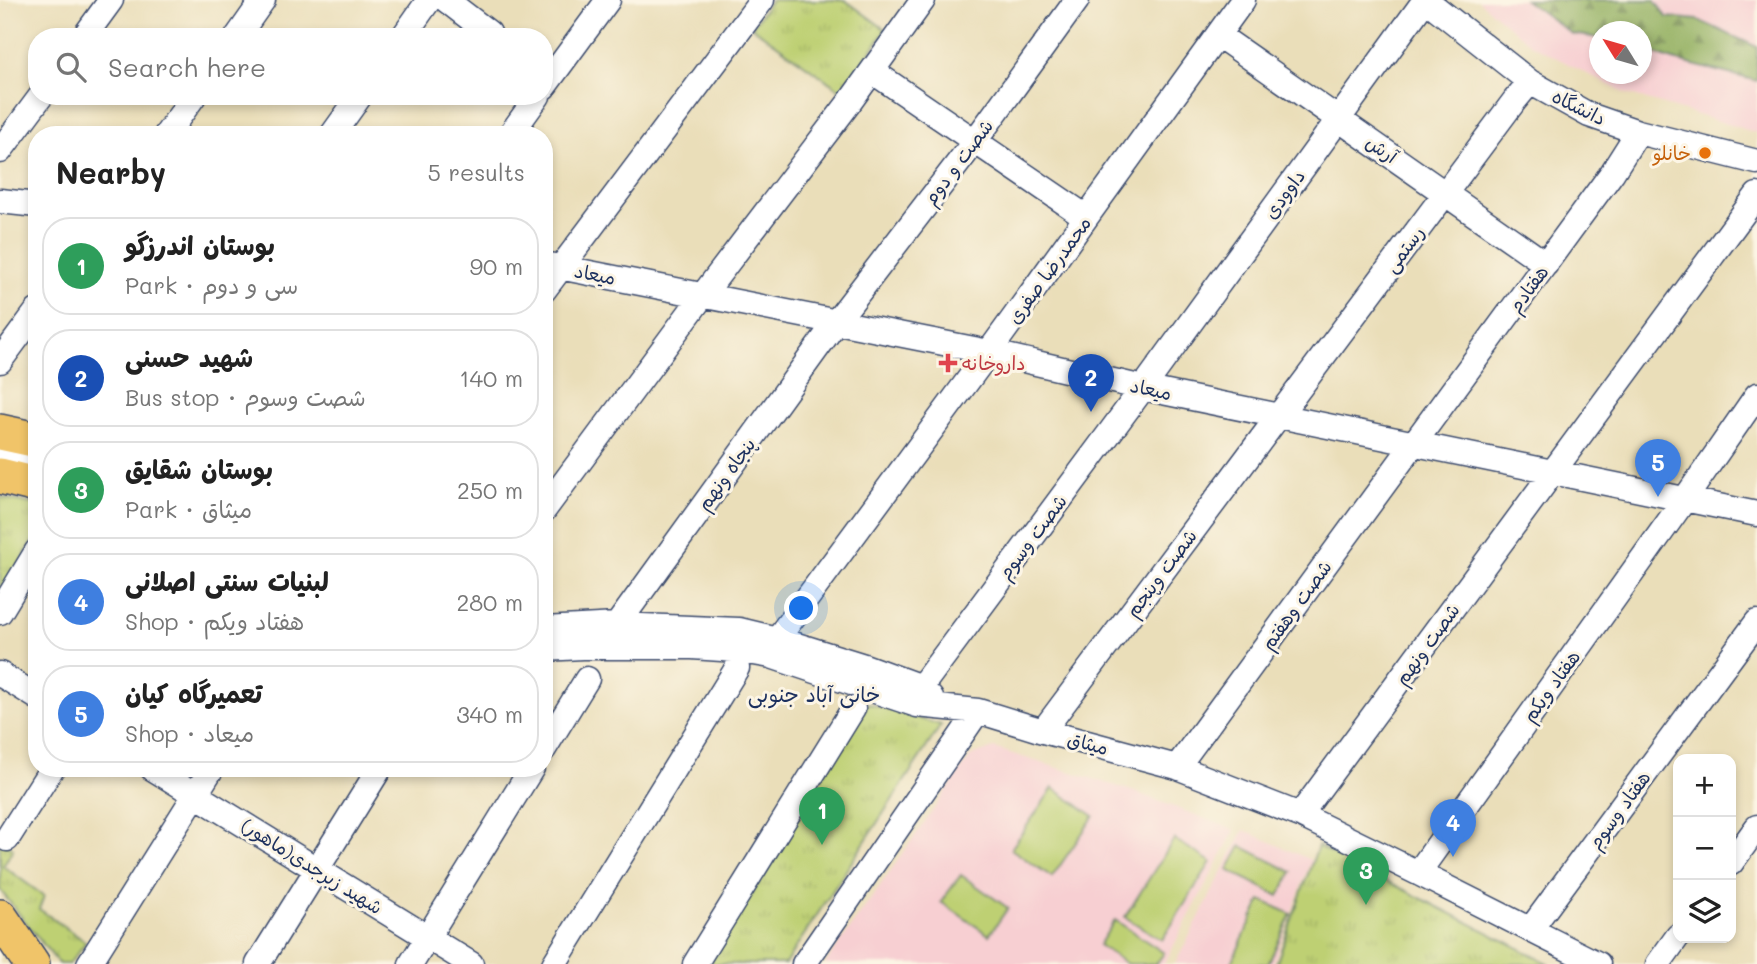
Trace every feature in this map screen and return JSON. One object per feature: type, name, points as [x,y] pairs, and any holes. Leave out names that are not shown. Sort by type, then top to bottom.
[{"type":"highway","points":[[0,432],[28,457]]},
{"type":"highway","points":[[0,476],[28,467]]},
{"type":"highway","points":[[0,917],[32,964]]},
{"type":"street","points":[[91,28],[111,0]]},
{"type":"street","points":[[243,28],[263,0]]},
{"type":"street","points":[[409,28],[429,0]]},
{"type":"street","points":[[446,0],[482,28]]},
{"type":"street","points":[[553,75],[608,0]]},
{"type":"street","points":[[553,265],[762,0]]},
{"type":"street","points":[[553,498],[923,0]]},
{"type":"street","name":"شصت و دوم","points":[[836,322],[975,141],[1077,0]]},
{"type":"street","name":"محمدرضا صفری","points":[[774,648],[1243,0]]},
{"type":"street","name":"دانشگاه","points":[[1425,0],[1530,82],[1589,115],[1638,132],[1757,162]]},
{"type":"street","name":"داوودی","points":[[1143,388],[1425,0]]},
{"type":"street","name":"آرش","points":[[1218,35],[1546,264]]},
{"type":"street","points":[[872,71],[1086,217]]},
{"type":"street","name":"رستمی","points":[[1279,416],[1530,82]]},
{"type":"street","points":[[0,151],[33,105]]},
{"type":"street","points":[[172,126],[188,105]]},
{"type":"street","points":[[338,126],[354,105]]},
{"type":"street","points":[[516,126],[532,105]]},
{"type":"street","name":"هفتادم","points":[[1415,444],[1612,173],[1638,132]]},
{"type":"street","name":"شصت ونهم","points":[[1300,815],[1757,195]]},
{"type":"street","points":[[0,201],[28,204]]},
{"type":"street","name":"میعاد","points":[[553,265],[989,352],[1143,388],[1757,514]]},
{"type":"street","name":"پنجاه ونهم","points":[[617,625],[836,322]]},
{"type":"street","points":[[0,361],[28,323]]},
{"type":"street","name":"شصت وسوم","points":[[921,687],[1143,388]]},
{"type":"street","name":"هفتاد ویکم","points":[[1418,873],[1757,395]]},
{"type":"street","name":"شصت وپنجم","points":[[1043,731],[1279,416]]},
{"type":"street","name":"شصت وهفتم","points":[[1177,767],[1415,444]]},
{"type":"street","points":[[0,452],[28,461]]},
{"type":"street","points":[[0,462],[28,464]]},
{"type":"street","points":[[0,612],[28,566]]},
{"type":"street","name":"هفتاد وسوم","points":[[1530,930],[1757,622]]},
{"type":"street","name":"میثاق","points":[[553,629],[617,625],[739,631],[774,648],[917,705],[978,711],[1177,767],[1300,815],[1598,964]]},
{"type":"street","name":"میثاق","points":[[553,649],[774,648],[864,666],[921,687]]},
{"type":"street","points":[[554,964],[737,668]]},
{"type":"street","points":[[0,674],[28,691]]},
{"type":"street","points":[[553,735],[587,680]]},
{"type":"street","points":[[921,687],[939,707]]},
{"type":"street","points":[[695,964],[853,709]]},
{"type":"street","points":[[804,964],[978,711]]},
{"type":"street","points":[[7,839],[46,777]]},
{"type":"street","name":"شهید زبرجدی(ماهور)","points":[[166,777],[471,964]]},
{"type":"street","points":[[89,964],[206,777]]},
{"type":"street","points":[[258,964],[374,777]]},
{"type":"street","points":[[411,964],[526,777]]},
{"type":"street","points":[[1736,856],[1757,827]]},
{"type":"street","points":[[1658,964],[1673,943]]},
{"type":"shaded area","points":[[1478,0],[1757,0],[1757,133],[1624,93],[1607,84],[1652,84],[1652,21],[1589,21],[1589,75],[1530,44]]},
{"type":"shaded area","points":[[994,748],[1132,791],[1235,830],[1164,964],[825,964],[971,756]]},
{"type":"shaded area","points":[[1244,830],[1311,860],[1273,964],[1175,964]]},
{"type":"green space","points":[[771,0],[845,0],[886,30],[842,91],[752,27]]},
{"type":"green space","points":[[1525,0],[1654,0],[1667,17],[1698,20],[1757,47],[1757,81],[1652,53],[1652,21],[1589,21],[1589,37],[1572,34]]},
{"type":"green space","points":[[0,497],[28,503],[28,550],[3,589],[0,588]]},
{"type":"green space","points":[[867,703],[941,725],[785,964],[709,964]]},
{"type":"green space","points":[[1053,788],[1094,816],[1052,877],[1011,849]]},
{"type":"green space","points":[[0,838],[13,849],[3,866],[44,896],[39,909],[86,942],[69,964],[59,964],[0,890]]},
{"type":"green space","points":[[1174,839],[1211,862],[1162,940],[1125,917]]},
{"type":"green space","points":[[1241,846],[1292,872],[1279,896],[1228,870]]},
{"type":"green space","points":[[1318,846],[1550,964],[1276,964]]},
{"type":"green space","points":[[961,875],[1008,908],[989,935],[941,902]]},
{"type":"green space","points":[[1261,900],[1291,914],[1268,964],[1231,964]]},
{"type":"green space","points":[[1115,920],[1164,953],[1156,964],[1127,964],[1099,945]]},
{"type":"place","name":"خانلو","points":[[1705,153]]},
{"type":"place","name":"داروخانه","points":[[948,363]]},
{"type":"place","name":"شهید حسنی","points":[[1091,412]]},
{"type":"place","name":"تعمیرگاه کیان","points":[[1658,497]]},
{"type":"place","name":"بوستان اندرزگو","points":[[822,845]]},
{"type":"place","name":"لبنیات سنتی اصلانی","points":[[1453,857]]},
{"type":"place","name":"بوستان شقایق","points":[[1366,905]]},
{"type":"district","name":"خانی آباد جنوبی","points":[[814,695]]}]
